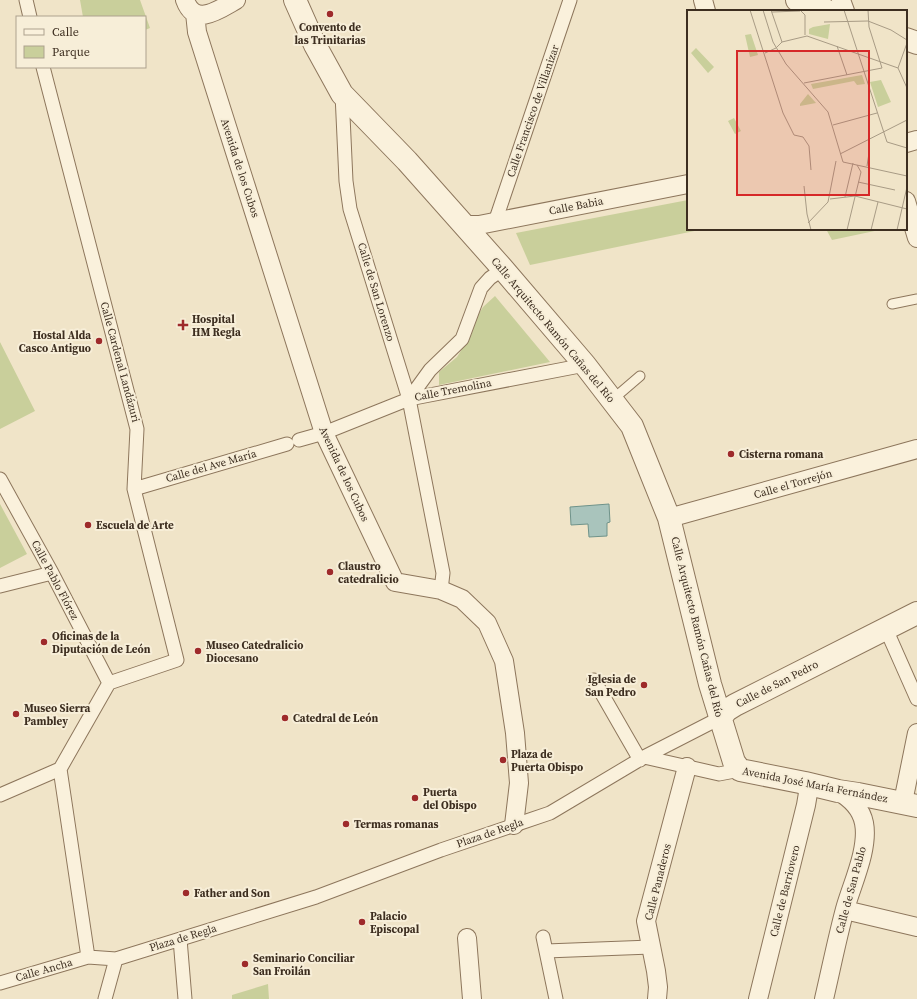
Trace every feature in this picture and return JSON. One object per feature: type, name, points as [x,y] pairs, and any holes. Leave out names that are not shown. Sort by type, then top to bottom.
[{"type":"street","points":[[26,0],[30,16]]},
{"type":"street","points":[[190,6],[201,15],[210,14],[236,0]]},
{"type":"street","name":"Calle de San Lorenzo","points":[[296,0],[315,45],[342,94],[346,182],[350,209],[410,399],[443,573],[441,590]]},
{"type":"street","name":"Calle Francisco de Villanizar","points":[[495,222],[570,0]]},
{"type":"street","points":[[703,0],[706,10]]},
{"type":"street","points":[[797,0],[825,10]]},
{"type":"street","points":[[841,0],[845,10]]},
{"type":"street","name":"Avenida de los Cubos","points":[[190,6],[324,433],[395,582],[441,590],[462,599],[487,623],[504,661],[515,733],[519,783],[514,825]]},
{"type":"street","points":[[907,39],[917,43]]},
{"type":"street","name":"Calle Cardenal Landázuri","points":[[43,68],[138,429],[134,489],[177,660],[109,683]]},
{"type":"street","name":"Calle Arquitecto Ramón Cañas del Río","points":[[342,94],[407,161],[503,269],[585,365],[632,426],[669,518],[710,684],[734,762],[740,770]]},
{"type":"street","points":[[907,143],[917,140]]},
{"type":"street","name":"Calle Babia","points":[[464,225],[479,225],[687,184]]},
{"type":"street","points":[[907,204],[917,238]]},
{"type":"street","name":"Calle Tremolina","points":[[410,399],[430,370],[462,339],[481,288],[490,278],[503,269]]},
{"type":"street","name":"Calle Tremolina","points":[[410,399],[585,365]]},
{"type":"street","name":"Calle del Ave María","points":[[134,489],[324,433],[410,399]]},
{"type":"street","name":"Calle el Torrejón","points":[[669,518],[917,449]]},
{"type":"street","name":"Calle Pablo Flórez","points":[[0,479],[52,573],[109,683]]},
{"type":"street","points":[[0,586],[52,573]]},
{"type":"street","name":"Calle de San Pedro","points":[[550,813],[642,758],[720,718],[727,710],[735,705],[917,613]]},
{"type":"street","points":[[886,629],[917,699]]},
{"type":"street","points":[[594,680],[642,758]]},
{"type":"street","points":[[0,795],[60,769],[109,683]]},
{"type":"street","points":[[910,804],[917,733]]},
{"type":"street","name":"Avenida José María Fernández","points":[[642,758],[719,774],[740,770],[805,783],[838,792],[858,794],[910,804]]},
{"type":"street","name":"Calle Panaderos","points":[[657,999],[657,982],[646,921],[687,767]]},
{"type":"street","points":[[60,769],[88,957]]},
{"type":"street","name":"Calle de Barriovero","points":[[758,999],[806,805],[808,792],[805,783]]},
{"type":"street","name":"Calle de San Pablo","points":[[824,999],[845,910],[861,858],[865,828],[864,821],[858,809],[848,797],[838,792]]},
{"type":"street","name":"Plaza de Regla","points":[[88,957],[116,959],[316,897],[441,850],[550,813]]},
{"type":"street","points":[[845,910],[917,927]]},
{"type":"street","points":[[467,938],[472,999]]},
{"type":"street","points":[[543,938],[556,999]]},
{"type":"street","points":[[180,939],[185,999]]},
{"type":"street","points":[[546,951],[651,947]]},
{"type":"street","name":"Calle Ancha","points":[[0,983],[88,957]]},
{"type":"street","points":[[105,999],[116,959]]},
{"type":"lane","points":[[892,304],[917,299]]},
{"type":"lane","points":[[612,400],[640,376]]},
{"type":"green space","points":[[80,0],[140,0],[146,16],[83,16]]},
{"type":"green space","points":[[146,17],[150,28],[146,30]]},
{"type":"green space","points":[[687,200],[687,230],[699,230],[530,265],[516,233]]},
{"type":"green space","points":[[827,230],[879,230],[832,240]]},
{"type":"green space","points":[[495,296],[550,362],[439,385],[439,372],[457,357],[471,335],[478,315],[483,307]]},
{"type":"green space","points":[[0,342],[35,411],[0,429]]},
{"type":"green space","points":[[0,504],[27,554],[0,568]]},
{"type":"green space","points":[[268,984],[269,999],[232,999],[232,995]]},
{"type":"water","points":[[609,504],[610,522],[607,523],[607,536],[589,537],[588,524],[571,525],[570,507]]},
{"type":"place","name":"Convento de las Trinitarias","points":[[330,14]]},
{"type":"place","name":"Hospital HM Regla","points":[[183,325]]},
{"type":"place","name":"Hostal Alda Casco Antiguo","points":[[99,341]]},
{"type":"place","name":"Cisterna romana","points":[[731,454]]},
{"type":"place","name":"Escuela de Arte","points":[[88,525]]},
{"type":"place","name":"Claustro catedralicio","points":[[330,572]]},
{"type":"place","name":"Oficinas de la Diputación de León","points":[[44,642]]},
{"type":"place","name":"Museo Catedralicio Diocesano","points":[[198,651]]},
{"type":"place","name":"Iglesia de San Pedro","points":[[644,685]]},
{"type":"place","name":"Museo Sierra Pambley","points":[[16,714]]},
{"type":"place","name":"Catedral de León","points":[[285,718]]},
{"type":"place","name":"Plaza de Puerta Obispo","points":[[503,760]]},
{"type":"place","name":"Puerta del Obispo","points":[[415,798]]},
{"type":"place","name":"Termas romanas","points":[[346,824]]},
{"type":"place","name":"Father and Son","points":[[186,893]]},
{"type":"place","name":"Palacio Episcopal","points":[[362,922]]},
{"type":"place","name":"Seminario Conciliar San Froilán","points":[[245,964]]}]
